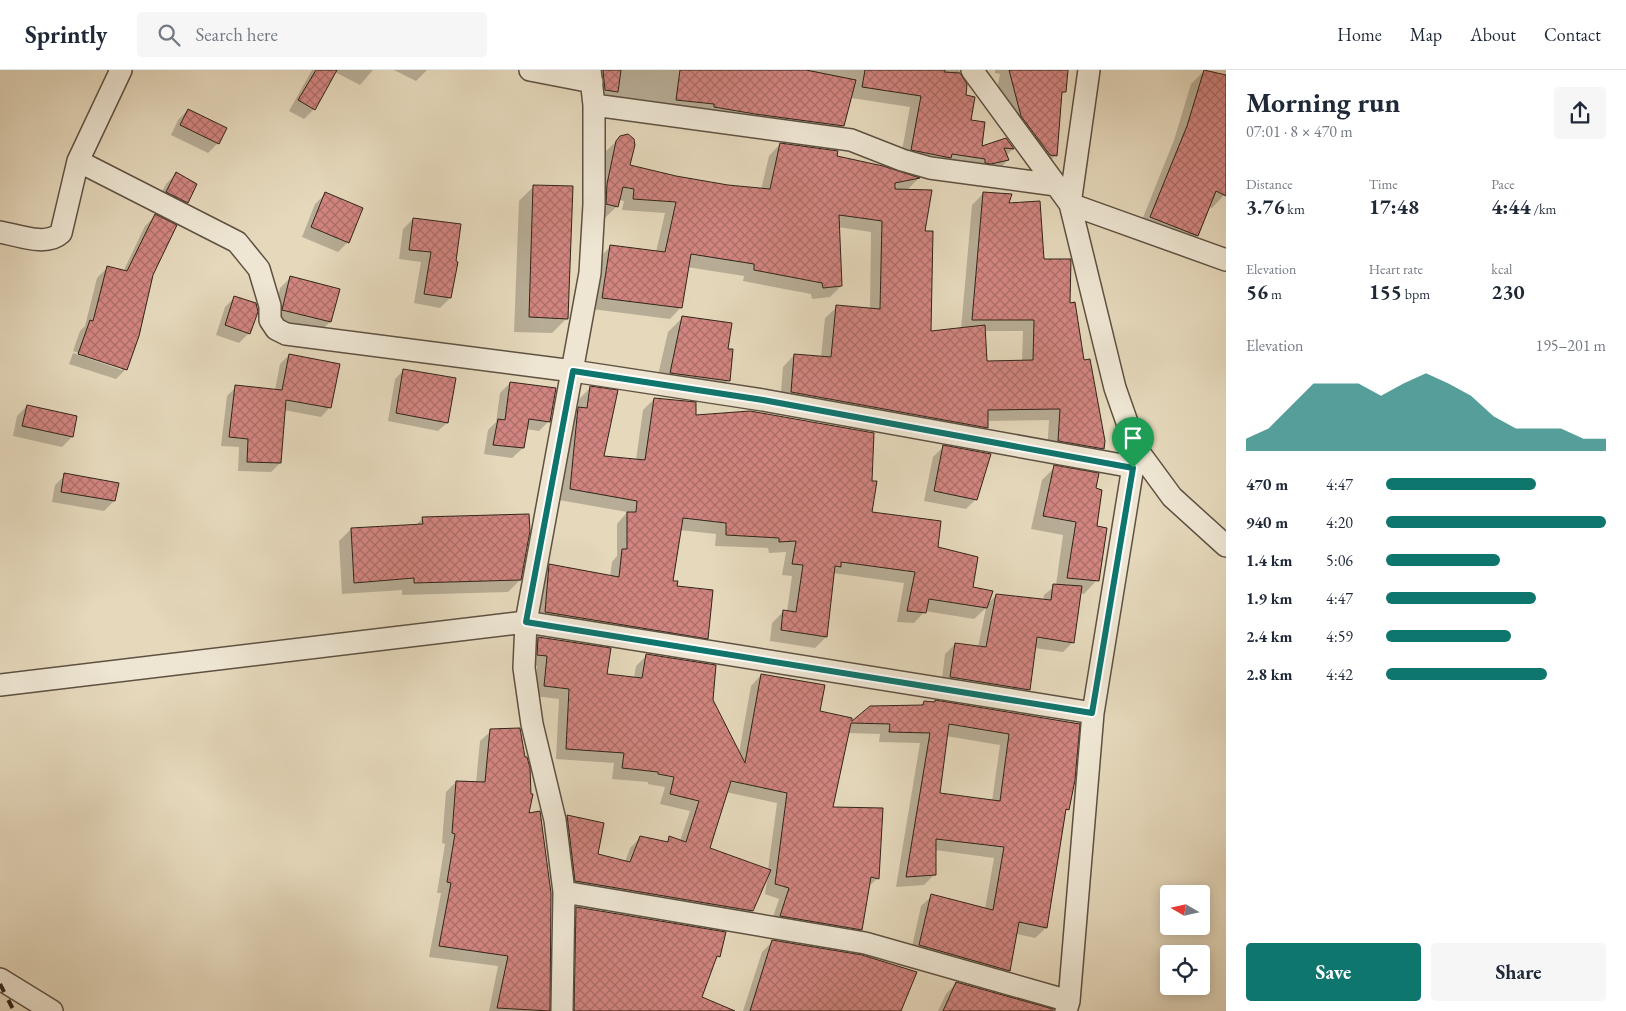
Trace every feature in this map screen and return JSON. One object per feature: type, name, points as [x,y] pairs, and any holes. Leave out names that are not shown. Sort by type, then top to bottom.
[{"type":"street","points":[[0,232],[46,240],[55,238],[61,233],[78,161],[121,70]]},
{"type":"street","points":[[530,70],[591,76],[594,105],[594,206],[590,273],[526,622],[524,668],[532,724],[556,820],[564,892],[562,1011]]},
{"type":"street","points":[[972,70],[1070,204],[1226,260]]},
{"type":"street","points":[[564,892],[865,943],[1067,1006],[1092,713],[1135,458],[1114,388],[1070,204],[1089,70]]},
{"type":"street","points":[[594,105],[851,140],[930,168],[1056,185]]},
{"type":"street","points":[[78,161],[237,242],[259,269],[270,306],[270,320],[276,330],[286,334],[573,371],[1135,458],[1172,497],[1226,546]]},
{"type":"street","points":[[0,685],[526,622],[1092,713]]},
{"type":"street","points":[[0,979],[52,1011]]},
{"type":"building","points":[[316,70],[337,70],[315,110],[298,100]]},
{"type":"building","points":[[603,70],[621,70],[618,92],[605,90]]},
{"type":"building","points":[[680,70],[806,70],[856,80],[844,126],[755,114],[714,107],[714,104],[676,100]]},
{"type":"building","points":[[865,70],[945,70],[944,72],[960,73],[967,84],[966,95],[975,97],[971,120],[985,122],[982,146],[1006,138],[1014,149],[1004,148],[1009,160],[991,164],[985,163],[985,159],[952,154],[951,158],[911,150],[921,96],[862,87]]},
{"type":"building","points":[[1009,70],[1068,70],[1066,92],[1062,92],[1057,156],[1050,155],[1021,116]]},
{"type":"building","points":[[1204,70],[1226,75],[1226,196],[1216,191],[1198,236],[1150,217],[1187,126]]},
{"type":"building","points":[[188,109],[227,128],[219,144],[180,125]]},
{"type":"building","points":[[628,134],[634,139],[635,145],[630,165],[676,176],[728,185],[770,189],[780,143],[838,151],[837,156],[883,166],[920,178],[895,183],[895,189],[932,190],[925,231],[933,231],[931,331],[985,325],[987,361],[1033,360],[1034,320],[972,320],[983,192],[1012,194],[1009,203],[1040,201],[1044,259],[1071,259],[1070,303],[1075,302],[1084,360],[1090,359],[1105,441],[1104,449],[1058,441],[1060,409],[988,410],[988,428],[791,392],[794,354],[831,357],[836,305],[880,309],[882,221],[839,215],[842,286],[823,288],[822,283],[754,270],[754,264],[691,254],[682,308],[602,298],[610,245],[665,252],[676,202],[633,199],[634,189],[623,187],[618,207],[606,204],[607,184],[616,141],[620,136]]},
{"type":"building","points":[[176,172],[197,184],[188,203],[166,192]]},
{"type":"building","points":[[533,185],[573,186],[568,319],[529,317]]},
{"type":"building","points":[[325,192],[363,208],[349,243],[311,227]]},
{"type":"building","points":[[155,214],[177,225],[153,275],[139,336],[127,370],[78,354],[90,320],[93,321],[107,266],[127,271]]},
{"type":"building","points":[[413,218],[461,224],[456,261],[458,262],[451,298],[424,294],[431,252],[409,250]]},
{"type":"building","points":[[290,276],[340,289],[331,322],[282,310]]},
{"type":"building","points":[[234,296],[256,303],[258,312],[250,334],[225,325]]},
{"type":"building","points":[[682,316],[732,323],[728,349],[733,349],[730,381],[670,373]]},
{"type":"building","points":[[289,354],[340,364],[331,408],[286,400],[281,463],[247,462],[248,439],[229,437],[235,385],[282,390]]},
{"type":"building","points":[[403,369],[456,378],[448,423],[396,413]]},
{"type":"building","points":[[510,382],[556,388],[550,422],[529,419],[524,448],[493,445],[498,419],[505,420]]},
{"type":"building","points":[[590,386],[618,390],[604,456],[645,460],[654,398],[696,402],[696,415],[750,411],[874,433],[872,481],[877,481],[872,512],[941,521],[938,547],[978,557],[973,587],[993,591],[987,608],[929,599],[926,613],[907,611],[915,572],[841,562],[841,567],[835,566],[827,637],[781,630],[783,610],[796,612],[803,565],[792,564],[796,541],[779,542],[779,538],[726,535],[726,523],[683,518],[673,581],[678,581],[677,586],[713,590],[708,639],[545,612],[549,564],[619,577],[622,549],[627,549],[627,512],[636,512],[637,501],[570,489],[578,407],[587,408]]},
{"type":"building","points":[[27,405],[77,416],[73,437],[22,426]]},
{"type":"building","points":[[943,445],[991,454],[977,500],[934,491]]},
{"type":"building","points":[[1054,465],[1099,473],[1096,488],[1102,490],[1097,526],[1107,528],[1099,581],[1067,578],[1076,522],[1043,516]]},
{"type":"building","points":[[64,473],[119,483],[115,501],[61,492]]},
{"type":"building","points":[[529,514],[530,531],[521,580],[414,583],[414,578],[354,583],[351,528],[423,524],[422,517]]},
{"type":"building","points":[[1053,584],[1082,586],[1074,643],[1037,637],[1030,690],[950,677],[955,643],[986,647],[996,594],[1051,600]]},
{"type":"building","points":[[538,637],[611,648],[607,674],[642,678],[646,654],[716,665],[713,700],[745,763],[761,674],[825,685],[820,711],[852,718],[852,721],[870,706],[923,705],[924,701],[935,702],[935,700],[1080,724],[1075,780],[1069,810],[1066,809],[1047,928],[1019,922],[1010,971],[919,945],[931,894],[993,910],[1004,847],[936,839],[936,875],[906,877],[930,733],[889,732],[890,724],[851,723],[833,807],[883,808],[879,879],[871,877],[862,930],[780,916],[789,888],[775,884],[787,793],[731,781],[710,848],[771,870],[753,911],[575,881],[567,815],[604,823],[598,854],[630,862],[640,836],[668,842],[669,836],[686,842],[699,801],[670,794],[674,777],[658,774],[658,772],[622,768],[624,753],[566,749],[569,689],[544,686],[547,656],[537,655]],"holes":[[[949,724],[1009,734],[1000,801],[940,793]]]},
{"type":"building","points":[[520,728],[525,757],[527,757],[530,768],[531,794],[533,794],[529,813],[540,811],[551,893],[550,1011],[497,1008],[508,956],[439,946],[451,883],[447,882],[455,834],[452,833],[456,781],[485,782],[490,729]]},
{"type":"building","points":[[576,907],[726,932],[720,957],[717,956],[702,997],[735,1011],[574,1011]]},
{"type":"building","points":[[772,940],[862,955],[917,972],[901,1011],[750,1011]]},
{"type":"building","points":[[956,982],[1053,1009],[1053,1011],[943,1011]]},
{"type":"railway","points":[[0,984],[14,1011]]},
{"type":"route","points":[[573,371],[763,400],[1133,468],[1092,713],[526,622],[558,440],[573,371]]}]
